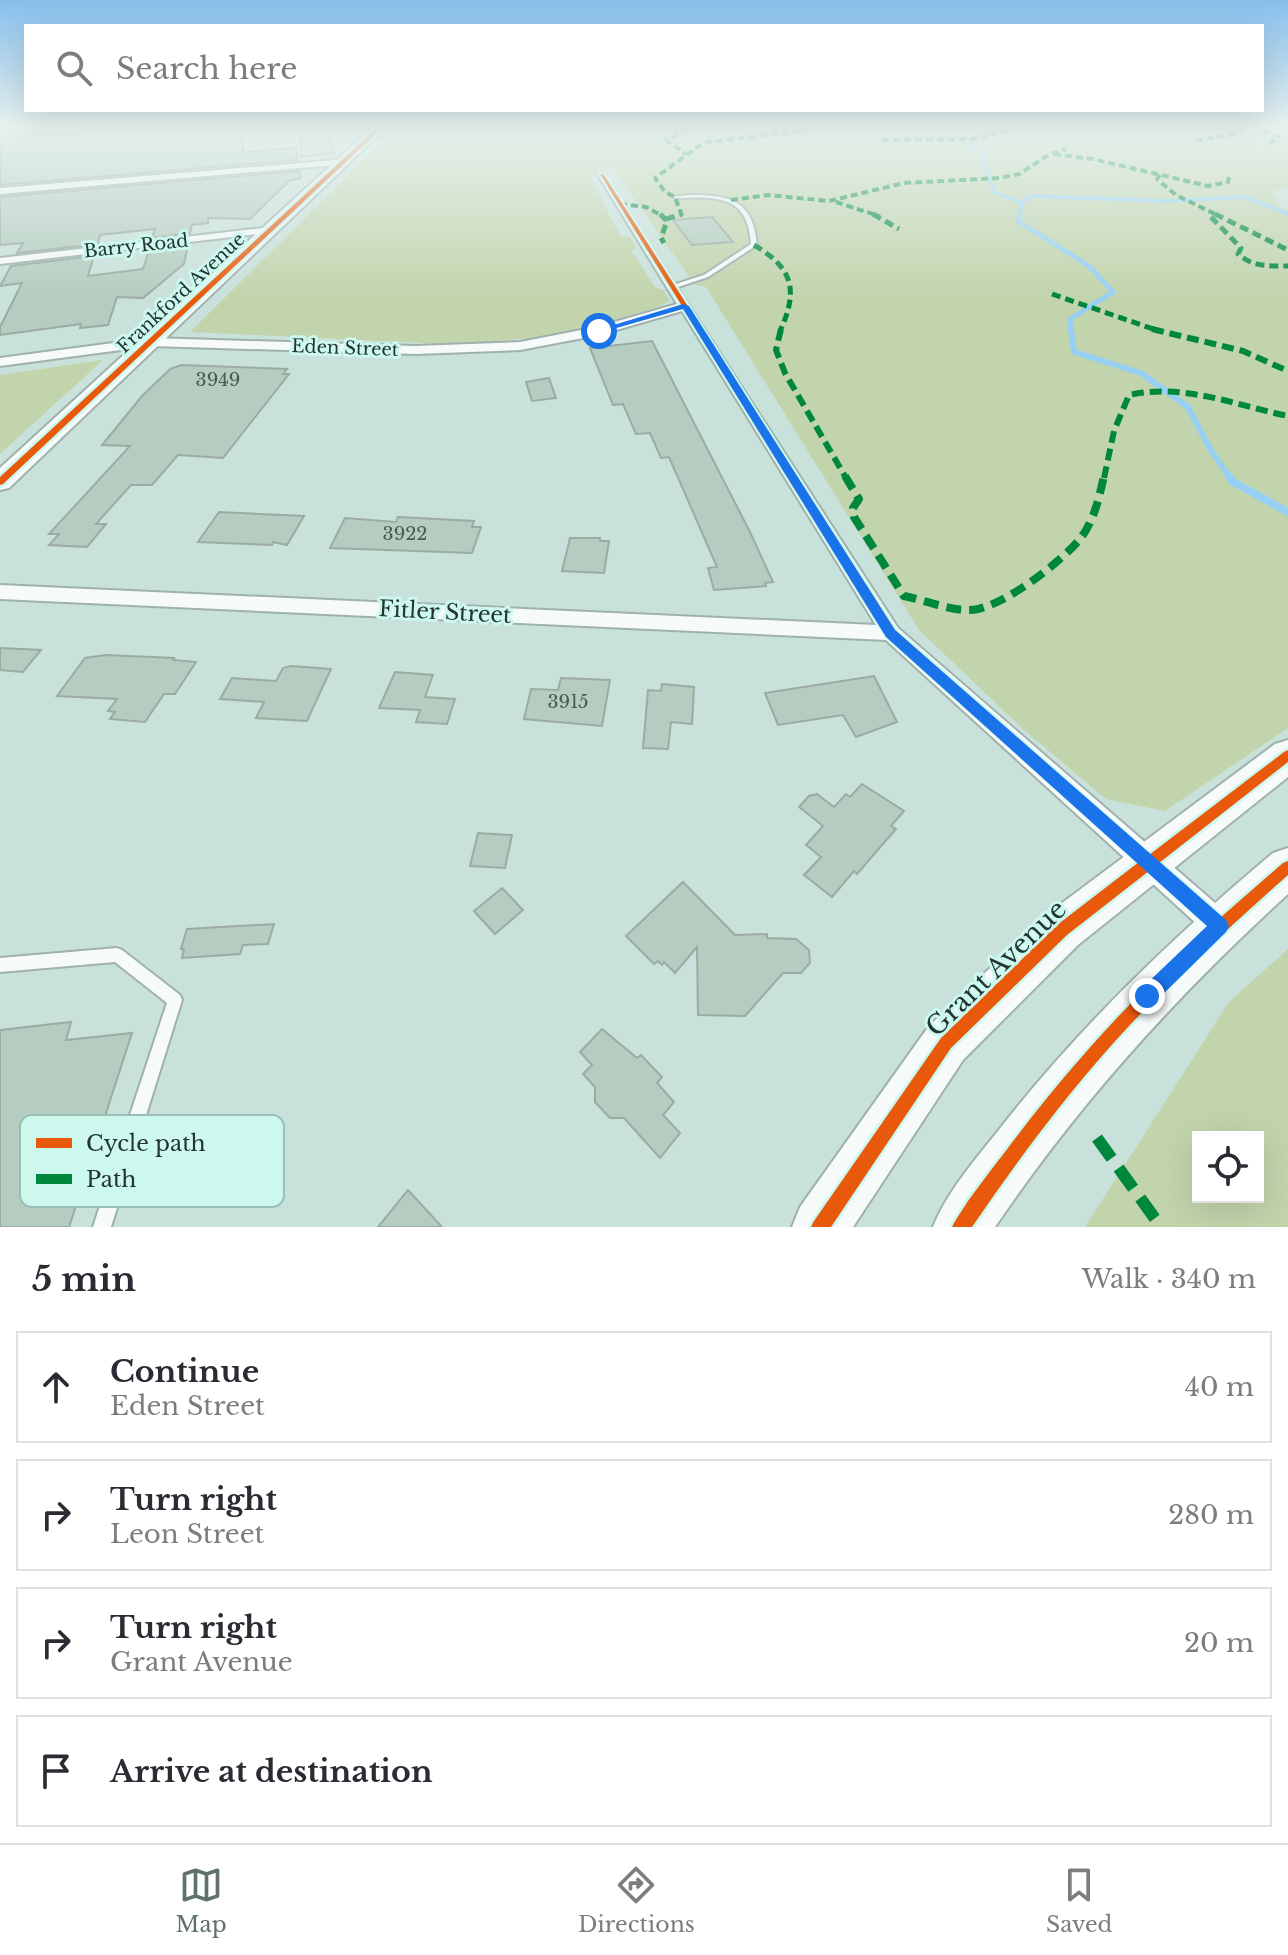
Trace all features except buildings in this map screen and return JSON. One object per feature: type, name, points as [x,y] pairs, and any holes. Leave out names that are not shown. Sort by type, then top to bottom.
[{"type":"main road","name":"Frankford Avenue","points":[[0,482],[322,183]]},
{"type":"main road","name":"Grant Avenue","points":[[820,1227],[946,1043],[1062,930],[1288,755]]},
{"type":"main road","points":[[961,1227],[1000,1171],[1067,1086],[1147,996],[1288,867]]},
{"type":"street","points":[[0,191],[90,183]]},
{"type":"street","points":[[607,183],[891,633],[1220,926]]},
{"type":"street","name":"Barry Road","points":[[0,261],[271,230]]},
{"type":"street","name":"Eden Street","points":[[0,362],[151,342],[478,349],[559,340],[685,306]]},
{"type":"street","name":"Fitler Street","points":[[0,592],[891,633]]},
{"type":"lane","points":[[675,197],[731,200],[743,208],[755,227],[754,245],[706,276],[675,286]]},
{"type":"lane","points":[[0,965],[117,955],[175,1000],[138,1115]]},
{"type":"lane","points":[[102,1227],[108,1207]]},
{"type":"green space","points":[[340,183],[593,183],[621,237],[630,237],[637,248],[631,250],[655,287],[663,290],[670,301],[571,333],[466,345],[190,332]]},
{"type":"green space","points":[[623,183],[1288,183],[1288,186],[1272,192],[1282,208],[1288,210],[1288,728],[1165,811],[1106,799],[1023,729],[919,630],[706,287],[695,285]]},
{"type":"green space","points":[[103,360],[0,454],[0,375]]},
{"type":"green space","points":[[1288,949],[1288,1227],[1085,1227],[1229,1002]]},
{"type":"waterway","points":[[991,183],[994,192],[1022,203]]},
{"type":"waterway","points":[[1022,203],[1030,196],[1168,201],[1246,197],[1288,214]]},
{"type":"waterway","points":[[1019,216],[1022,203]]},
{"type":"waterway","points":[[1020,214],[1018,221],[1089,266],[1113,292],[1070,319],[1071,331]]},
{"type":"waterway","points":[[1071,329],[1074,352],[1141,373],[1188,407],[1210,449],[1230,478]]},
{"type":"waterway","points":[[1229,476],[1233,482],[1288,512]]},
{"type":"marked path","points":[[659,183],[665,192],[675,197],[683,216],[666,219]]},
{"type":"marked path","points":[[731,200],[768,195],[829,201],[903,183]]},
{"type":"marked path","points":[[1162,183],[1176,195],[1288,250]]},
{"type":"marked path","points":[[1196,183],[1208,186],[1225,183]]},
{"type":"marked path","points":[[836,202],[879,216],[899,229]]},
{"type":"marked path","points":[[620,204],[646,207],[663,216],[667,221],[661,238],[664,243]]},
{"type":"marked path","points":[[1211,217],[1241,248],[1238,254],[1243,259],[1261,265],[1288,266]]},
{"type":"marked path","points":[[754,245],[777,260],[789,278],[791,299],[776,347],[785,373],[859,499],[853,508],[854,517],[904,596],[971,610],[998,602],[1056,563],[1081,538],[1097,508],[1114,431],[1129,395],[1148,391],[1188,392],[1288,416]]},
{"type":"marked path","points":[[1052,294],[1150,328],[1243,351],[1288,371]]},
{"type":"marked path","points":[[1097,1138],[1161,1227]]},
{"type":"cycle path","points":[[0,482],[321,183]]},
{"type":"cycle path","points":[[607,183],[891,633],[1220,926]]},
{"type":"cycle path","points":[[820,1227],[946,1043],[1062,930],[1288,755]]},
{"type":"cycle path","points":[[961,1227],[1027,1136],[1098,1049],[1183,962],[1288,867]]},
{"type":"route","points":[[599,331],[685,306],[891,633],[1220,926],[1147,996]]}]
